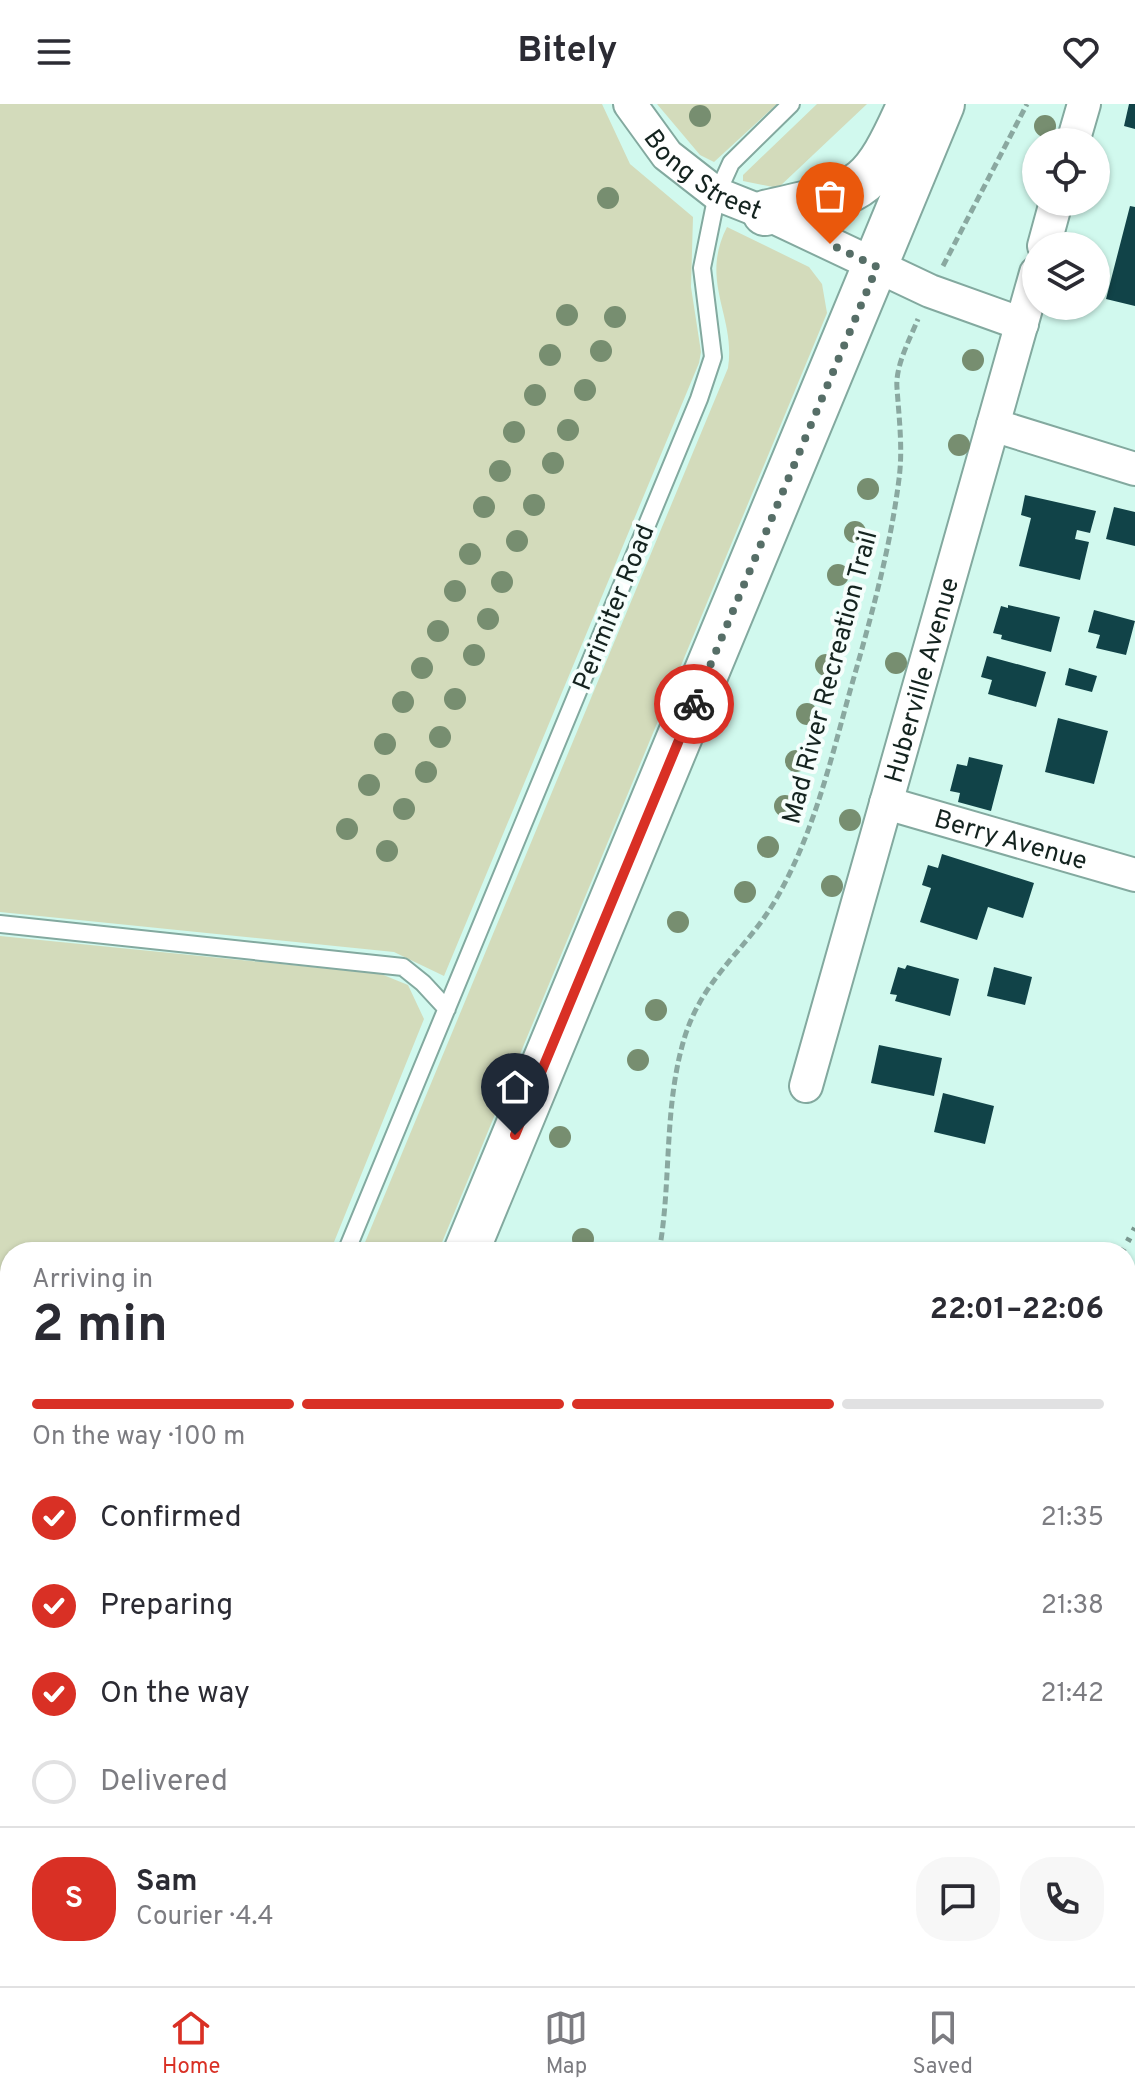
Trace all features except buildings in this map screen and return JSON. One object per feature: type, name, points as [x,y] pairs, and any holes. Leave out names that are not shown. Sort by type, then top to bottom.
[{"type":"main road","points":[[765,213],[834,198],[862,184],[887,154],[910,104]]},
{"type":"main road","points":[[470,1242],[942,104]]},
{"type":"street","name":"Bong Street","points":[[630,104],[667,155],[717,194],[765,213],[930,291],[1022,324]]},
{"type":"street","points":[[1077,128],[1084,104]]},
{"type":"street","name":"Huberville Avenue","points":[[806,1086],[1023,320]]},
{"type":"street","points":[[993,425],[1135,469]]},
{"type":"street","name":"Berry Avenue","points":[[886,803],[1135,875]]},
{"type":"lane","name":"Perimiter Road","points":[[350,1242],[699,399],[713,357],[702,268],[717,194],[731,163],[791,104]]},
{"type":"lane","points":[[0,924],[403,967],[447,1009]]},
{"type":"path","name":"Mad River Recreation Trail","points":[[661,1242],[668,1204],[672,1097],[685,1035],[711,981],[772,906],[799,858],[824,786],[884,569],[899,476],[900,401],[896,386],[905,350],[930,291],[1027,104]]},
{"type":"green space","points":[[0,104],[602,104],[630,164],[693,217],[691,287],[701,352],[699,363],[444,976],[394,952],[0,912]]},
{"type":"green space","points":[[657,104],[777,104],[714,162],[700,155]]},
{"type":"green space","points":[[817,104],[867,104],[778,188],[743,181],[743,175]]},
{"type":"green space","points":[[727,227],[809,267],[822,284],[827,313],[442,1242],[365,1242],[728,368],[727,332],[717,282],[719,247]]},
{"type":"green space","points":[[0,936],[381,974],[408,985],[424,1019],[334,1242],[0,1242]]},
{"type":"railway","points":[[1127,1242],[1135,1228]]},
{"type":"way so far","points":[[694,704],[877,267],[830,244]]},
{"type":"route","points":[[515,1135],[694,704]]}]
